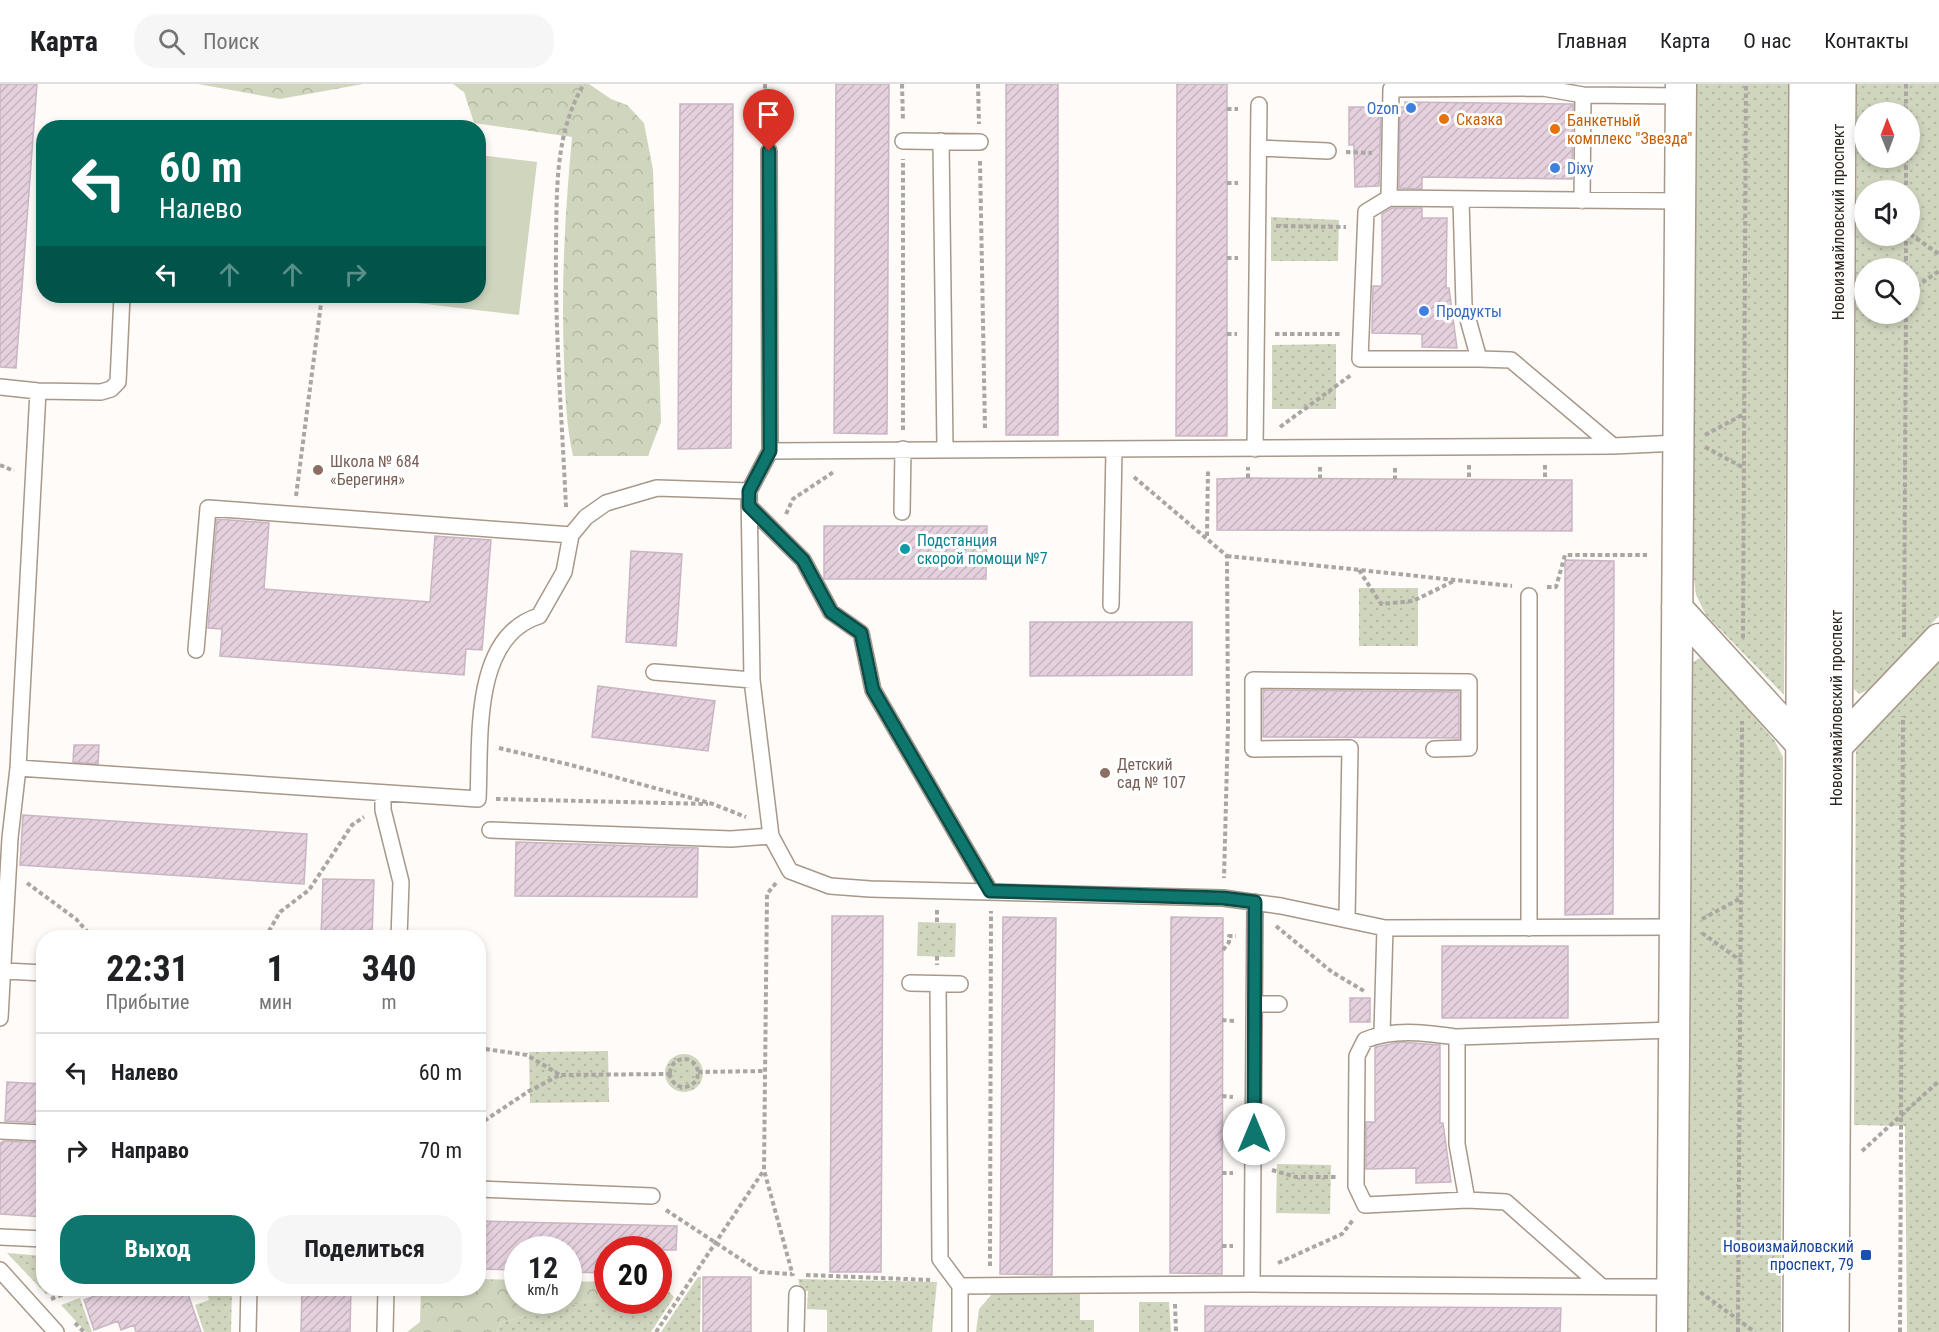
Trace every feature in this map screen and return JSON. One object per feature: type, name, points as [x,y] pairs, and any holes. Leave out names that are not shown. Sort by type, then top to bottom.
[{"type":"street","name":"Новоизмайловский проспект","points":[[1800,1332],[1806,84]]},
{"type":"street","name":"Новоизмайловский проспект","points":[[1832,1332],[1839,84]]},
{"type":"street","points":[[1672,1332],[1683,1287],[1674,1030],[1692,926],[1677,608],[1695,442],[1680,201],[1681,90]]},
{"type":"street","points":[[1677,608],[1803,746],[1836,747],[1939,639]]},
{"type":"lane","points":[[1389,198],[1387,86],[1543,86],[1582,96],[1681,90]]},
{"type":"lane","points":[[1582,96],[1582,201]]},
{"type":"lane","points":[[1256,449],[1259,105]]},
{"type":"lane","points":[[903,141],[980,142]]},
{"type":"lane","points":[[941,141],[945,448]]},
{"type":"lane","points":[[1259,148],[1328,151]]},
{"type":"lane","points":[[769,151],[770,451],[749,498],[752,680],[771,836],[790,871],[830,886],[1223,898],[1255,909],[1347,920],[1385,928],[1692,926]]},
{"type":"lane","points":[[1613,446],[1511,360],[1360,359],[1366,212],[1389,198],[1680,201]]},
{"type":"lane","points":[[1461,200],[1464,304],[1479,359]]},
{"type":"lane","points":[[0,387],[38,391],[101,392],[111,389],[118,382],[122,303]]},
{"type":"lane","points":[[0,1018],[5,971],[8,878],[18,768],[38,391]]},
{"type":"lane","points":[[770,451],[945,448],[1114,450],[1613,446],[1695,442]]},
{"type":"lane","points":[[902,512],[903,449]]},
{"type":"lane","points":[[1110,605],[1114,450]]},
{"type":"lane","points":[[18,768],[478,799],[488,669],[502,640],[524,620],[539,616],[564,572],[571,535],[586,518],[606,503],[657,488],[749,498],[803,560],[831,612],[861,633],[873,690],[990,891]]},
{"type":"lane","points":[[196,650],[208,508],[571,535]]},
{"type":"lane","points":[[1529,590],[1529,928]]},
{"type":"lane","points":[[654,672],[752,680]]},
{"type":"lane","points":[[1347,920],[1350,748],[1253,749],[1253,680],[1469,682],[1469,748],[1434,749]]},
{"type":"lane","points":[[383,793],[383,810],[401,882],[399,930]]},
{"type":"lane","points":[[490,830],[731,839],[771,836]]},
{"type":"lane","points":[[1252,1279],[1255,909]]},
{"type":"lane","points":[[1383,1033],[1385,928]]},
{"type":"lane","points":[[5,971],[36,973]]},
{"type":"lane","points":[[910,983],[960,984]]},
{"type":"lane","points":[[938,984],[940,1259],[958,1283],[960,1332]]},
{"type":"lane","points":[[1254,1004],[1279,1004]]},
{"type":"lane","points":[[1601,1286],[1506,1202],[1467,1200],[1365,1204],[1356,1186],[1357,1056],[1365,1040],[1383,1033],[1426,1033],[1457,1038],[1674,1030]]},
{"type":"lane","points":[[1457,1038],[1457,1144],[1467,1200]]},
{"type":"lane","points":[[0,1131],[36,1133]]},
{"type":"lane","points":[[486,1189],[652,1196]]},
{"type":"lane","points":[[0,1237],[36,1239]]},
{"type":"lane","points":[[0,1270],[56,1332]]},
{"type":"lane","points":[[958,1283],[1174,1285],[1252,1279],[1683,1287]]},
{"type":"lane","points":[[796,1332],[797,1294]]},
{"type":"lane","points":[[248,1332],[249,1296]]},
{"type":"lane","points":[[385,1332],[387,1296]]},
{"type":"path","points":[[571,535],[567,521],[556,297],[557,169],[565,131],[584,84]]},
{"type":"path","points":[[765,84],[765,141],[769,151]]},
{"type":"path","points":[[902,84],[903,449]]},
{"type":"path","points":[[978,84],[985,448]]},
{"type":"path","points":[[1743,647],[1746,84]]},
{"type":"path","points":[[1906,84],[1906,102]]},
{"type":"path","points":[[1328,151],[1390,154]]},
{"type":"path","points":[[1274,226],[1358,228]]},
{"type":"path","points":[[1920,242],[1939,254]]},
{"type":"path","points":[[1920,284],[1939,271]]},
{"type":"path","points":[[294,515],[321,303]]},
{"type":"path","points":[[1904,647],[1906,324]]},
{"type":"path","points":[[1257,334],[1361,335]]},
{"type":"path","points":[[1256,449],[1273,430],[1348,379],[1360,359]]},
{"type":"path","points":[[1695,442],[1744,414]]},
{"type":"path","points":[[1695,442],[1744,468]]},
{"type":"path","points":[[1207,537],[1208,449]]},
{"type":"path","points":[[780,534],[781,526],[793,499],[865,450]]},
{"type":"path","points":[[1114,450],[1137,481],[1227,556],[1529,590],[1556,588],[1565,555],[1647,555]]},
{"type":"path","points":[[1223,898],[1228,725],[1227,556]]},
{"type":"path","points":[[1358,569],[1381,604],[1413,601],[1456,580]]},
{"type":"path","points":[[1899,1332],[1903,710]]},
{"type":"path","points":[[1738,1332],[1742,715]]},
{"type":"path","points":[[481,744],[571,765],[713,804],[744,816],[771,836]]},
{"type":"path","points":[[493,799],[713,804]]},
{"type":"path","points":[[270,930],[280,912],[309,890],[352,825],[372,812],[383,810]]},
{"type":"path","points":[[790,871],[767,894],[764,1170],[797,1294]]},
{"type":"path","points":[[8,878],[21,878],[76,919],[86,930]]},
{"type":"path","points":[[1741,898],[1692,926],[1741,961]]},
{"type":"path","points":[[990,1285],[991,907]]},
{"type":"path","points":[[1255,909],[1332,972],[1369,994],[1383,995]]},
{"type":"path","points":[[486,1049],[527,1055],[560,1075]]},
{"type":"path","points":[[683,1059],[695,1064],[698,1072],[697,1080],[687,1087],[676,1084],[670,1074],[676,1062],[683,1059]]},
{"type":"path","points":[[698,1072],[765,1071]]},
{"type":"path","points":[[486,1120],[529,1090],[560,1075],[670,1074]]},
{"type":"path","points":[[1901,1118],[1939,1081]]},
{"type":"path","points":[[656,1332],[764,1170]]},
{"type":"path","points":[[1269,1170],[1280,1170],[1296,1177],[1343,1177]]},
{"type":"path","points":[[1252,1279],[1342,1234],[1365,1204]]},
{"type":"path","points":[[681,1219],[760,1272],[958,1283]]},
{"type":"path","points":[[1174,1285],[1176,1332]]},
{"type":"path","points":[[1683,1287],[1738,1318],[1755,1332]]},
{"type":"path","points":[[34,1307],[61,1296]]},
{"type":"green space","points":[[198,84],[363,84],[280,99]]},
{"type":"green space","points":[[453,84],[589,84],[611,99],[627,105],[644,123],[653,170],[661,422],[648,456],[573,456],[565,396],[563,332],[563,276],[572,137],[486,125],[486,120],[473,120],[464,92]]},
{"type":"green space","points":[[1697,84],[1789,84],[1784,695],[1706,615],[1696,595],[1693,571]]},
{"type":"green space","points":[[1857,84],[1939,84],[1939,616],[1868,690],[1859,694],[1854,689],[1856,324],[1920,324],[1920,258],[1856,258],[1856,246],[1920,246],[1920,180],[1857,180],[1857,168],[1920,168],[1920,102],[1857,102]]},
{"type":"green space","points":[[486,156],[537,162],[519,315],[418,303],[486,303]]},
{"type":"green space","points":[[1271,217],[1339,220],[1338,261],[1271,261]]},
{"type":"green space","points":[[1336,344],[1336,409],[1272,409],[1272,345]]},
{"type":"green space","points":[[1359,588],[1418,588],[1418,646],[1359,646]]},
{"type":"green space","points":[[1699,658],[1707,662],[1775,741],[1783,757],[1781,1332],[1687,1332],[1691,664]]},
{"type":"green space","points":[[1936,661],[1939,661],[1939,1332],[1907,1332],[1905,1126],[1854,1125],[1856,751],[1865,737]]},
{"type":"green space","points":[[918,922],[956,923],[955,957],[917,956]]},
{"type":"green space","points":[[608,1051],[609,1102],[530,1103],[529,1052]]},
{"type":"green space","points":[[684,1054],[698,1059],[703,1073],[698,1087],[684,1092],[670,1087],[665,1073],[670,1059]]},
{"type":"green space","points":[[1277,1164],[1331,1165],[1330,1214],[1276,1213]]},
{"type":"green space","points":[[7,1253],[36,1255],[36,1283]]},
{"type":"green space","points":[[698,1277],[701,1277],[700,1332],[661,1332]]},
{"type":"green space","points":[[486,1279],[504,1280],[504,1314],[535,1314],[502,1322],[496,1332],[407,1332],[420,1322],[421,1296],[486,1296]]},
{"type":"green space","points":[[798,1279],[937,1282],[932,1332],[827,1332],[827,1310],[807,1309],[808,1291],[801,1291]]},
{"type":"green space","points":[[582,1281],[594,1282],[594,1301],[582,1303]]},
{"type":"green space","points":[[993,1293],[1080,1293],[1080,1320],[1094,1320],[1094,1332],[976,1332],[979,1309]]},
{"type":"green space","points":[[208,1296],[232,1296],[231,1332],[204,1332],[195,1305],[209,1300]]},
{"type":"green space","points":[[80,1298],[92,1332],[86,1332],[61,1305]]},
{"type":"green space","points":[[594,1301],[594,1314],[663,1314],[651,1332],[496,1332],[502,1322],[535,1314],[582,1314],[582,1303]]},
{"type":"green space","points":[[1139,1302],[1169,1302],[1171,1332],[1139,1332]]},
{"type":"building","points":[[0,84],[37,84],[16,368],[0,367]]},
{"type":"building","points":[[836,84],[889,84],[887,434],[834,433]]},
{"type":"building","points":[[1006,84],[1058,84],[1058,435],[1006,435]]},
{"type":"building","points":[[1177,84],[1227,84],[1227,436],[1176,436]]},
{"type":"building","points":[[1405,102],[1573,104],[1572,179],[1422,177],[1422,189],[1399,188],[1400,107],[1405,107]]},
{"type":"building","points":[[680,104],[733,104],[731,448],[678,449]]},
{"type":"building","points":[[1349,107],[1381,107],[1379,186],[1355,187],[1354,145],[1349,145]]},
{"type":"building","points":[[1392,208],[1422,208],[1422,218],[1447,218],[1446,288],[1449,288],[1457,348],[1422,347],[1422,334],[1372,333],[1373,286],[1382,286],[1382,214]]},
{"type":"building","points":[[1217,479],[1572,480],[1572,531],[1217,530]]},
{"type":"building","points":[[217,519],[269,523],[264,589],[430,602],[435,536],[491,540],[482,650],[466,649],[464,675],[220,656],[222,629],[208,628]]},
{"type":"building","name":"Подстанция скорой помощи №7","points":[[824,526],[987,526],[986,579],[824,579]]},
{"type":"building","points":[[631,551],[682,554],[676,646],[626,642]]},
{"type":"building","points":[[1565,560],[1614,561],[1613,914],[1565,915]]},
{"type":"building","points":[[1030,622],[1192,622],[1192,675],[1030,676]]},
{"type":"building","points":[[598,686],[715,701],[708,751],[592,737]]},
{"type":"building","points":[[1263,690],[1459,692],[1459,738],[1263,737]]},
{"type":"building","points":[[74,745],[99,745],[98,764],[73,762]]},
{"type":"building","points":[[23,815],[307,834],[304,884],[20,865]]},
{"type":"building","points":[[516,842],[698,848],[697,897],[515,896]]},
{"type":"building","points":[[323,879],[374,880],[372,930],[321,930]]},
{"type":"building","points":[[832,916],[883,916],[881,1272],[830,1272]]},
{"type":"building","points":[[1003,917],[1056,918],[1052,1275],[1000,1274]]},
{"type":"building","points":[[1171,917],[1223,918],[1222,1274],[1170,1273]]},
{"type":"building","points":[[1442,946],[1568,946],[1568,1018],[1442,1018]]},
{"type":"building","points":[[1350,998],[1370,998],[1370,1022],[1350,1022]]},
{"type":"building","points":[[1400,1042],[1440,1045],[1440,1123],[1443,1123],[1451,1182],[1416,1183],[1416,1168],[1366,1169],[1366,1122],[1375,1122],[1375,1047]]},
{"type":"building","points":[[7,1082],[36,1084],[36,1123],[5,1121]]},
{"type":"building","points":[[4,1141],[36,1143],[36,1216],[0,1214],[0,1143]]},
{"type":"building","points":[[486,1221],[677,1226],[676,1250],[672,1250],[672,1236],[594,1236],[594,1273],[582,1272],[582,1236],[504,1236],[504,1270],[486,1269]]},
{"type":"building","points":[[703,1277],[751,1277],[751,1332],[703,1332]]},
{"type":"building","points":[[95,1296],[189,1296],[201,1332],[136,1332],[134,1325],[121,1330],[118,1321],[94,1330],[84,1300]]},
{"type":"building","points":[[302,1296],[351,1296],[350,1332],[301,1332]]},
{"type":"building","points":[[1205,1306],[1561,1308],[1560,1332],[1205,1332]]},
{"type":"place","name":"Ozon","points":[[1411,108]]},
{"type":"place","name":"Сказка","points":[[1444,119]]},
{"type":"place","name":"Банкетный комплекс \"Звезда\"","points":[[1555,129]]},
{"type":"place","name":"Dixy","points":[[1555,168]]},
{"type":"place","name":"Продукты","points":[[1424,311]]},
{"type":"place","name":"Школа № 684 «Берегиня»","points":[[318,470]]},
{"type":"place","name":"Подстанция скорой помощи №7","points":[[905,549]]},
{"type":"place","name":"Детский сад № 107","points":[[1105,773]]},
{"type":"place","name":"Новоизмайловский проспект, 79","points":[[1866,1255]]},
{"type":"route","points":[[769,151],[770,451],[749,491],[749,506],[780,534],[803,560],[831,612],[861,633],[873,690],[990,891],[1223,898],[1255,902],[1254,1134]]}]
